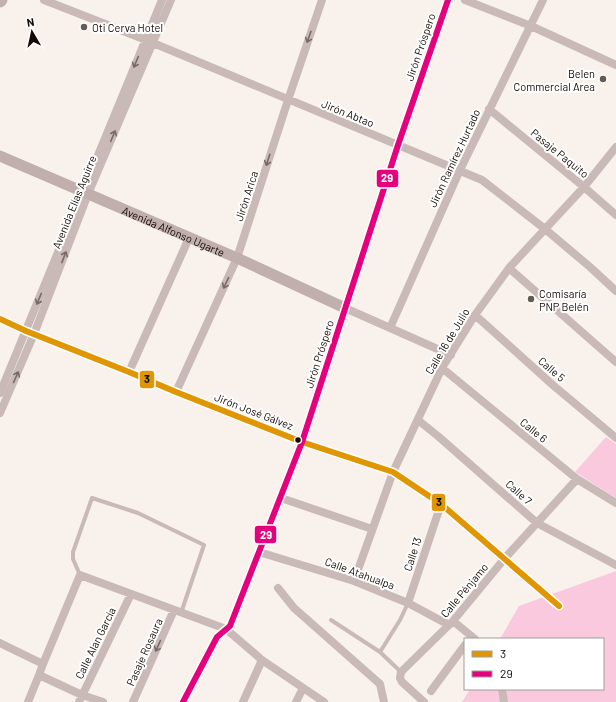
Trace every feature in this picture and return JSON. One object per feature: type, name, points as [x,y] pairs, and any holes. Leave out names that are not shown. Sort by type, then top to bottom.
[{"type":"main road","name":"Avenida Alfonso Ugarte","points":[[0,156],[237,258],[345,308]]},
{"type":"street","name":"Jirón Abtao","points":[[44,0],[154,43],[482,180],[545,229],[616,291]]},
{"type":"street","name":"Avenida Elías Aguirre","points":[[0,394],[85,193],[162,0]]},
{"type":"street","name":"Avenida Elías Aguirre","points":[[0,413],[34,334],[85,193],[154,43],[171,0]]},
{"type":"street","name":"Jirón Arica","points":[[176,392],[237,258],[322,0]]},
{"type":"street","name":"Jirón Próspero","points":[[182,702],[217,638],[230,626],[281,498],[302,442],[398,145],[448,0]]},
{"type":"street","points":[[465,0],[531,26],[616,65]]},
{"type":"street","name":"Jirón Ramírez Hurtado","points":[[390,328],[460,170],[543,0]]},
{"type":"street","name":"Pasaje Paquito","points":[[489,109],[616,215]]},
{"type":"street","name":"Calle 16 de Julio","points":[[354,581],[393,472],[442,368],[475,315],[509,268],[584,187],[616,147]]},
{"type":"street","points":[[129,372],[189,238]]},
{"type":"street","points":[[509,268],[616,362]]},
{"type":"street","points":[[345,308],[451,355]]},
{"type":"street","name":"Calle 5","points":[[475,315],[554,386],[616,438]]},
{"type":"street","name":"Jirón José Gálvez","points":[[0,319],[26,331],[302,442],[393,472],[441,504],[559,606]]},
{"type":"street","name":"Calle 6","points":[[442,368],[577,479],[616,503]]},
{"type":"street","name":"Calle 7","points":[[418,420],[439,436],[537,523],[616,565]]},
{"type":"street","name":"Calle Pénjamo","points":[[400,675],[451,623],[505,558],[577,479]]},
{"type":"street","points":[[281,498],[372,529]]},
{"type":"street","name":"Calle 13","points":[[408,603],[441,504]]},
{"type":"street","name":"Calle Atahualpa","points":[[259,552],[354,581],[408,603],[451,623],[472,638]]},
{"type":"street","points":[[28,702],[80,575],[226,629],[262,660],[324,702]]},
{"type":"street","points":[[278,588],[294,608],[380,684],[384,702]]},
{"type":"street","name":"Calle Alan García","points":[[81,698],[131,594]]},
{"type":"street","name":"Pasaje Rosaura","points":[[133,702],[177,612]]},
{"type":"street","points":[[0,643],[43,664]]},
{"type":"street","points":[[431,691],[464,645]]},
{"type":"street","points":[[243,702],[262,660]]},
{"type":"street","points":[[39,675],[81,698],[103,702]]},
{"type":"street","points":[[400,675],[424,702]]},
{"type":"street","points":[[296,702],[303,688]]},
{"type":"street","points":[[502,690],[504,702]]},
{"type":"lane","points":[[80,575],[73,559],[73,552],[92,498],[138,513],[204,545],[177,612]]},
{"type":"lane","name":"Calle 13","points":[[380,652],[400,620],[408,603]]},
{"type":"lane","points":[[331,620],[380,652],[400,675]]},
{"type":"shaded area","points":[[606,437],[616,444],[616,498],[575,472]]},
{"type":"shaded area","points":[[616,571],[616,702],[462,702],[469,690],[604,690],[604,638],[501,638],[519,606]]},
{"type":"transit line","name":"29","points":[[183,702],[217,637],[230,626],[302,442],[398,145],[448,0]]},
{"type":"transit line","name":"3","points":[[0,319],[26,331],[302,442],[393,472],[441,504],[559,606]]},
{"type":"place","name":"Oti Cerva Hotel","points":[[84,27]]},
{"type":"place","name":"Belen Commercial Area","points":[[603,79]]},
{"type":"place","name":"Comisaría PNP Belén","points":[[531,299]]}]
